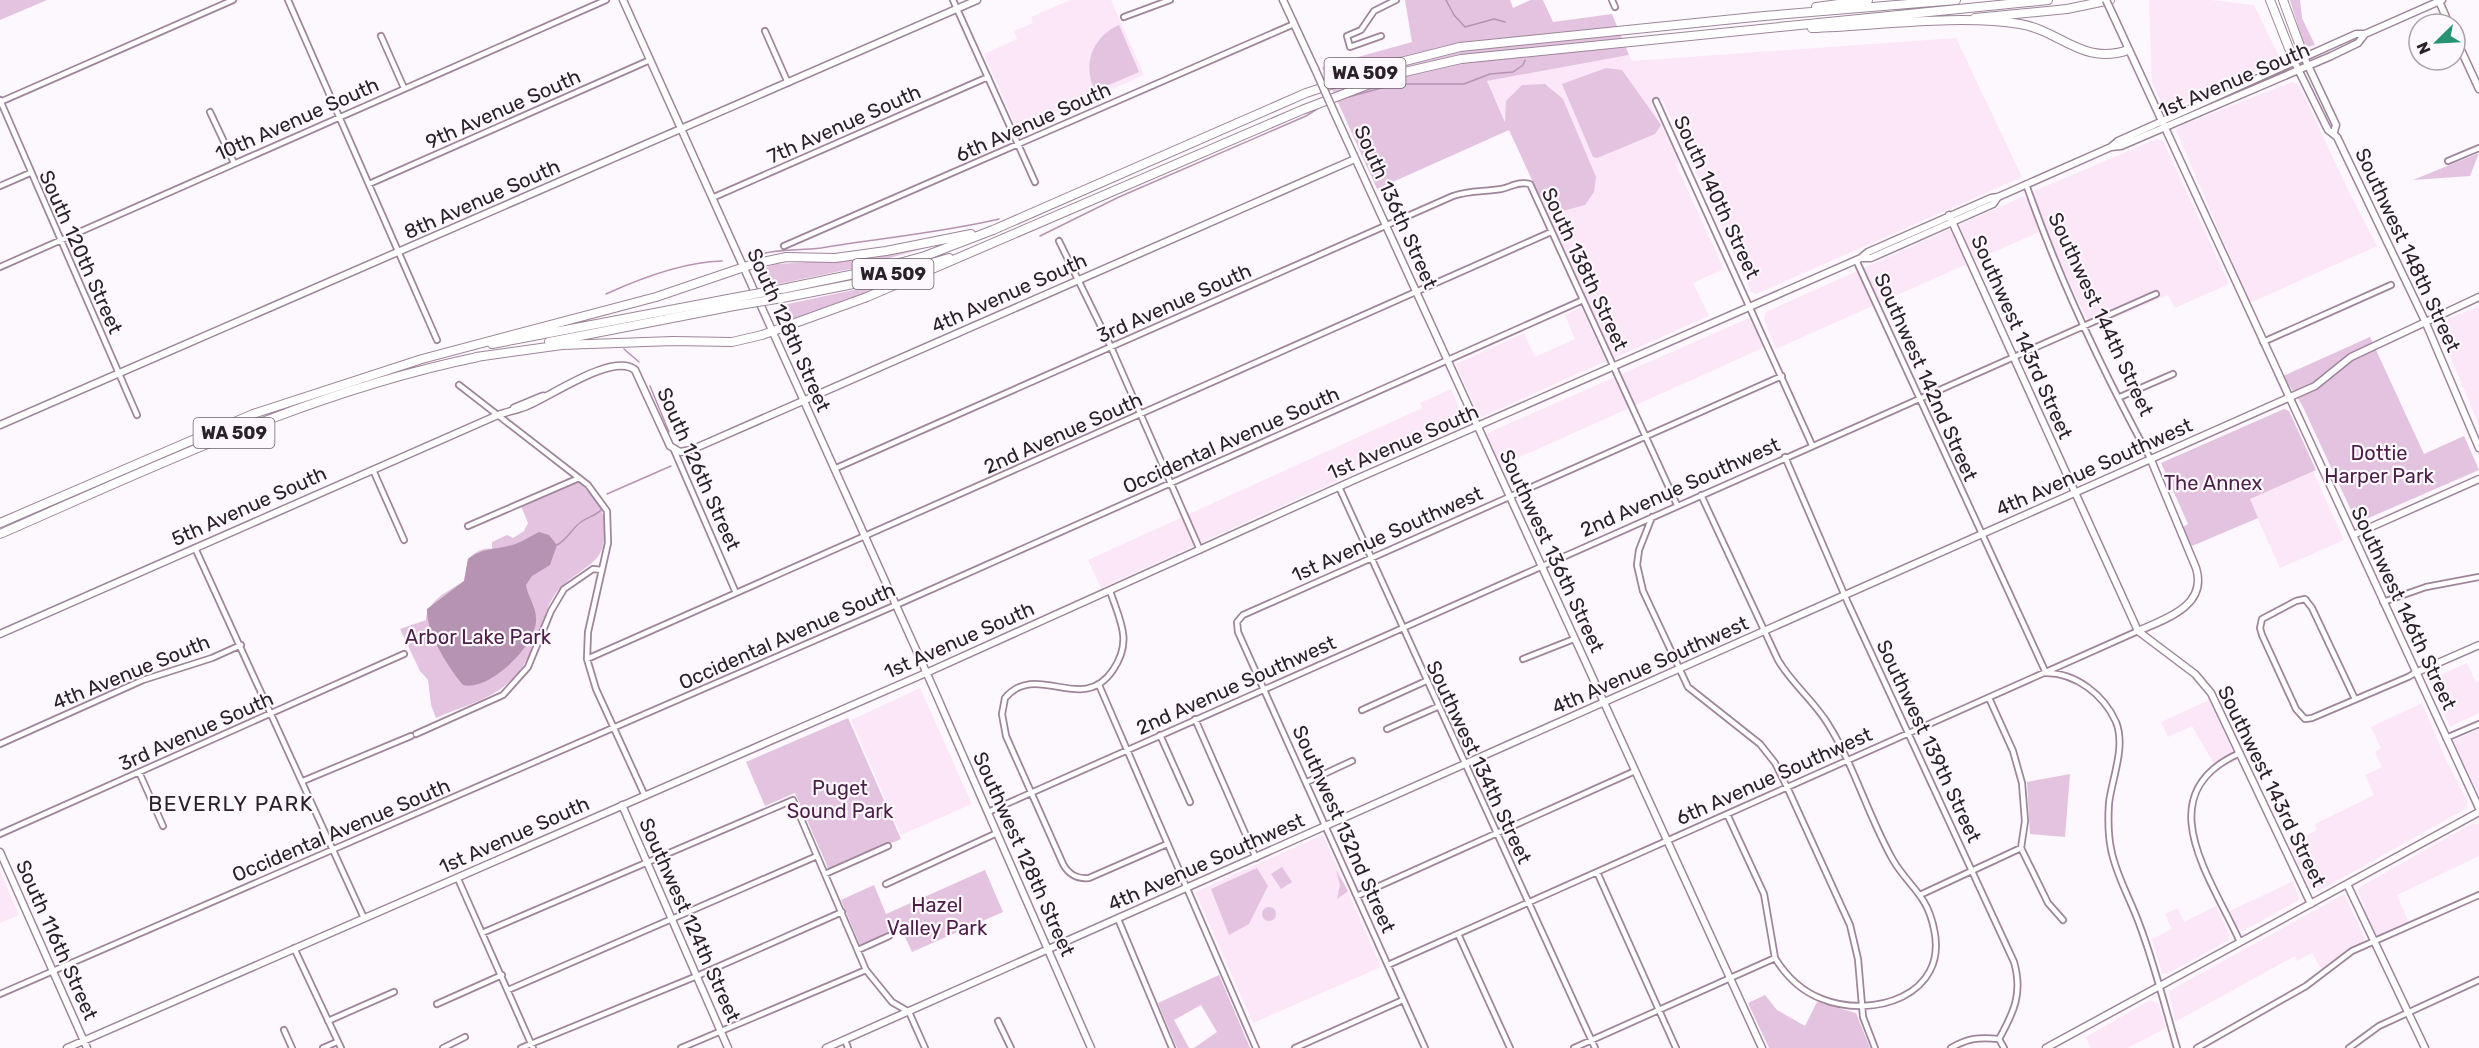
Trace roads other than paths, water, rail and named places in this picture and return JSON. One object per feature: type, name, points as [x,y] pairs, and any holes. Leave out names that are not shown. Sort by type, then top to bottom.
[{"type":"highway","points":[[1764,16],[1868,0]]},
{"type":"highway","name":"WA 509","points":[[0,534],[250,426],[338,394],[433,366],[734,302],[925,256],[993,230],[1306,93],[1397,63],[1460,47],[1764,16],[1956,0]]},
{"type":"highway","name":"WA 509","points":[[0,523],[253,414],[449,352],[734,302],[782,298],[874,280],[1002,240],[1085,201],[1291,114],[1396,74],[1461,59],[2048,0]]},
{"type":"highway","points":[[1732,31],[1932,22],[2067,9],[2108,0]]},
{"type":"highway","points":[[2270,0],[2294,61]]},
{"type":"highway","points":[[2283,0],[2304,57]]},
{"type":"highway","points":[[1932,22],[2021,24],[2047,32],[2098,55],[2128,50]]},
{"type":"highway","points":[[449,352],[656,297],[742,266],[786,257],[835,258],[886,251],[993,230]]},
{"type":"highway","points":[[476,357],[562,345],[673,340],[732,342],[772,332],[867,297],[1002,240]]},
{"type":"street","points":[[0,101],[233,0]]},
{"type":"street","points":[[288,0],[437,340]]},
{"type":"street","name":"10th Avenue South","points":[[0,267],[606,0]]},
{"type":"street","name":"South 128th Street","points":[[623,0],[926,673]]},
{"type":"street","points":[[953,0],[1035,182]]},
{"type":"street","name":"8th Avenue South","points":[[0,425],[977,0]]},
{"type":"street","points":[[1124,17],[1170,0]]},
{"type":"street","name":"South 136th Street","points":[[1283,0],[1477,428]]},
{"type":"street","points":[[1381,36],[1350,47],[1347,36],[1361,30],[1374,11],[1396,0]]},
{"type":"street","points":[[1612,0],[1615,8]]},
{"type":"street","name":"Southwest 146th Street","points":[[2108,0],[2128,50],[2479,810]]},
{"type":"street","name":"1st Avenue South","points":[[68,1048],[926,673],[1339,487],[1859,259],[1871,258],[1951,218],[1993,204],[1998,197],[2026,184],[2111,147],[2121,146],[2294,61],[2356,34],[2365,34],[2440,0]]},
{"type":"street","name":"6th Avenue South","points":[[784,246],[1294,24]]},
{"type":"street","points":[[765,32],[788,83]]},
{"type":"street","name":"1st Avenue South","points":[[2163,124],[2299,71],[2358,43],[2365,34]]},
{"type":"street","points":[[381,36],[404,88]]},
{"type":"street","name":"Southwest 148th Street","points":[[2304,57],[2336,125],[2334,132],[2425,321],[2479,448]]},
{"type":"street","name":"9th Avenue South","points":[[369,184],[650,60]]},
{"type":"street","name":"Southwest 148th Street","points":[[2294,61],[2328,130],[2334,132]]},
{"type":"street","points":[[2467,63],[2479,89]]},
{"type":"street","name":"7th Avenue South","points":[[712,198],[988,77]]},
{"type":"street","name":"South 120th Street","points":[[0,101],[117,374],[137,415]]},
{"type":"street","name":"South 140th Street","points":[[1656,101],[1812,445]]},
{"type":"street","points":[[210,112],[234,163]]},
{"type":"street","points":[[2448,161],[2479,148]]},
{"type":"street","name":"4th Avenue South","points":[[674,450],[691,450],[804,402],[1355,159]]},
{"type":"street","points":[[0,186],[30,173]]},
{"type":"street","name":"3rd Avenue South","points":[[834,469],[1466,191],[1530,184]]},
{"type":"street","name":"South 138th Street","points":[[1530,184],[1677,505]]},
{"type":"street","name":"Southwest 144th Street","points":[[2026,184],[2042,228],[2084,324],[2151,460],[2197,573],[2198,583],[2193,597],[2187,606],[2172,616]]},
{"type":"street","name":"Southwest 143rd Street","points":[[1951,218],[2138,631],[2204,683],[2211,693],[2311,904]]},
{"type":"street","name":"2nd Avenue South","points":[[587,659],[1551,232]]},
{"type":"street","points":[[1059,242],[1111,347],[1200,550]]},
{"type":"street","name":"Southwest 142nd Street","points":[[1859,259],[1981,536],[2046,672]]},
{"type":"street","points":[[2263,342],[2391,285]]},
{"type":"street","name":"2nd Avenue Southwest","points":[[988,812],[2156,294]]},
{"type":"street","name":"4th Avenue Southwest","points":[[826,1048],[2316,386],[2351,357],[2479,297]]},
{"type":"street","name":"Occidental Avenue South","points":[[0,994],[1171,484],[1583,300]]},
{"type":"street","name":"5th Avenue South","points":[[0,634],[511,410],[528,406],[545,395],[613,366],[626,365]]},
{"type":"street","name":"South 126th Street","points":[[626,365],[638,375],[667,441],[674,450],[736,592]]},
{"type":"street","points":[[2120,398],[2173,374]]},
{"type":"street","name":"1st Avenue Southwest","points":[[1237,622],[1243,615],[1782,376]]},
{"type":"street","points":[[459,385],[596,492],[608,511],[610,531],[588,632],[587,659],[614,728],[645,796]]},
{"type":"street","name":"Southwest 136th Street","points":[[1477,428],[1762,1048]]},
{"type":"street","name":"Southwest 139th Street","points":[[1785,457],[1846,596],[1973,870],[2018,975],[2019,987],[2015,1009],[1999,1040]]},
{"type":"street","points":[[373,470],[404,540]]},
{"type":"street","points":[[468,526],[579,478]]},
{"type":"street","points":[[2353,535],[2479,479]]},
{"type":"street","name":"Southwest 134th Street","points":[[1339,487],[1437,707],[1594,1048]]},
{"type":"street","points":[[1701,495],[1783,669],[1827,722],[1848,761],[1893,859],[1922,894],[1931,918],[1936,943],[1933,964],[1916,988],[1899,999],[1861,1006],[1821,999],[1790,979],[1775,958],[1771,945],[1768,906],[1727,814]]},
{"type":"street","points":[[1652,517],[1639,550],[1639,579],[1680,669],[1693,692],[1760,744],[1787,787],[1850,926],[1858,960],[1861,1006],[1875,1048]]},
{"type":"street","points":[[195,548],[364,918]]},
{"type":"street","points":[[303,781],[414,735],[502,695],[528,666],[551,611],[564,590],[593,569],[602,570]]},
{"type":"street","points":[[2383,602],[2426,586],[2479,577]]},
{"type":"street","points":[[1110,591],[1123,628],[1124,648],[1117,664],[1099,685],[1088,689],[1069,690],[1028,683],[1010,692],[1002,705],[1003,724],[1066,870],[1078,878],[1096,876],[1167,844]]},
{"type":"street","points":[[2355,699],[2312,608],[2305,599],[2265,615],[2260,623],[2262,635],[2296,709],[2307,719],[2355,699],[2479,645]]},
{"type":"street","name":"6th Avenue Southwest","points":[[1388,965],[2172,616]]},
{"type":"street","name":"Southwest 132nd Street","points":[[1237,622],[1238,632],[1425,1048]]},
{"type":"street","points":[[1523,659],[1574,639]]},
{"type":"street","name":"4th Avenue South","points":[[0,744],[143,680],[212,658],[241,645]]},
{"type":"street","name":"3rd Avenue South","points":[[0,834],[404,654]]},
{"type":"street","points":[[2046,672],[2072,678],[2095,692],[2108,707],[2116,724],[2119,748],[2109,811],[2111,848],[2115,866],[2139,924],[2160,986],[2177,1048]]},
{"type":"street","name":"Southwest 128th Street","points":[[926,673],[1091,1048]]},
{"type":"street","points":[[1362,710],[1426,681]]},
{"type":"street","points":[[1099,685],[1256,1048]]},
{"type":"street","points":[[1989,698],[2013,751],[2022,783],[2025,821],[2021,849],[2048,903],[2063,920]]},
{"type":"street","points":[[1387,729],[1437,707]]},
{"type":"street","points":[[1196,719],[1256,858]]},
{"type":"street","points":[[2446,738],[2479,724]]},
{"type":"street","points":[[1160,735],[1190,802]]},
{"type":"street","points":[[2240,753],[2223,760],[2205,774],[2195,789],[2191,817],[2194,842],[2240,942]]},
{"type":"street","points":[[1307,782],[1352,761]]},
{"type":"street","points":[[1357,897],[1635,771]]},
{"type":"street","points":[[139,772],[163,826]]},
{"type":"street","points":[[482,933],[792,800],[866,970],[892,1002],[909,1012],[925,1048]]},
{"type":"street","name":"Southwest 124th Street","points":[[622,806],[728,1048]]},
{"type":"street","points":[[2046,1048],[2479,810]]},
{"type":"street","points":[[886,884],[997,833]]},
{"type":"street","points":[[825,874],[888,846]]},
{"type":"street","points":[[1922,894],[2021,849]]},
{"type":"street","name":"South 116th Street","points":[[0,852],[87,1048]]},
{"type":"street","points":[[508,990],[817,856]]},
{"type":"street","points":[[1597,872],[1676,1048]]},
{"type":"street","points":[[458,879],[532,1046]]},
{"type":"street","points":[[2347,884],[2425,1048]]},
{"type":"street","points":[[2197,1048],[2294,993],[2342,958],[2373,941],[2479,895]]},
{"type":"street","points":[[520,1048],[532,1046],[842,912]]},
{"type":"street","points":[[1118,920],[1172,1048]]},
{"type":"street","points":[[1458,934],[1510,1048]]},
{"type":"street","points":[[858,950],[889,936]]},
{"type":"street","points":[[294,948],[340,1048]]},
{"type":"street","points":[[1574,1048],[1775,958]]},
{"type":"street","points":[[681,1048],[866,970]]},
{"type":"street","points":[[437,1004],[502,975]]},
{"type":"street","points":[[2349,1048],[2379,1026],[2479,980]]},
{"type":"street","points":[[328,1021],[394,992]]},
{"type":"street","points":[[1295,1048],[1403,1000]]},
{"type":"street","points":[[998,1021],[1011,1048]]},
{"type":"street","points":[[284,1030],[292,1048]]},
{"type":"street","points":[[443,1048],[465,1037]]},
{"type":"street","points":[[1951,1048],[1972,1038],[1999,1040],[2004,1048]]},
{"type":"street","points":[[845,1040],[848,1048]]},
{"type":"street","points":[[323,1048],[338,1042]]},
{"type":"waterway","points":[[1446,0],[1454,15],[1465,27],[1494,19],[1505,22]]},
{"type":"waterway","points":[[1341,99],[1396,84],[1464,84],[1490,74],[1513,72],[1523,65],[1525,60]]},
{"type":"waterway","points":[[1040,236],[1119,197],[1306,116],[1317,109]]},
{"type":"waterway","points":[[757,255],[781,250],[821,248],[932,232],[999,219]]},
{"type":"waterway","points":[[606,294],[662,272],[692,264],[722,261]]},
{"type":"waterway","points":[[624,349],[639,362]]},
{"type":"waterway","points":[[650,386],[669,432]]},
{"type":"waterway","points":[[607,494],[671,466]]},
{"type":"waterway","points":[[557,545],[578,524],[602,509]]},
{"type":"district","name":"BEVERLY PARK","points":[[231,803]]},
{"type":"park label","name":"Dottie Harper Park","points":[[2379,464]]},
{"type":"park label","name":"The Annex","points":[[2213,483]]},
{"type":"park label","name":"Arbor Lake Park","points":[[478,637]]},
{"type":"park label","name":"Puget Sound Park","points":[[840,800]]},
{"type":"park label","name":"Hazel Valley Park","points":[[937,916]]}]
